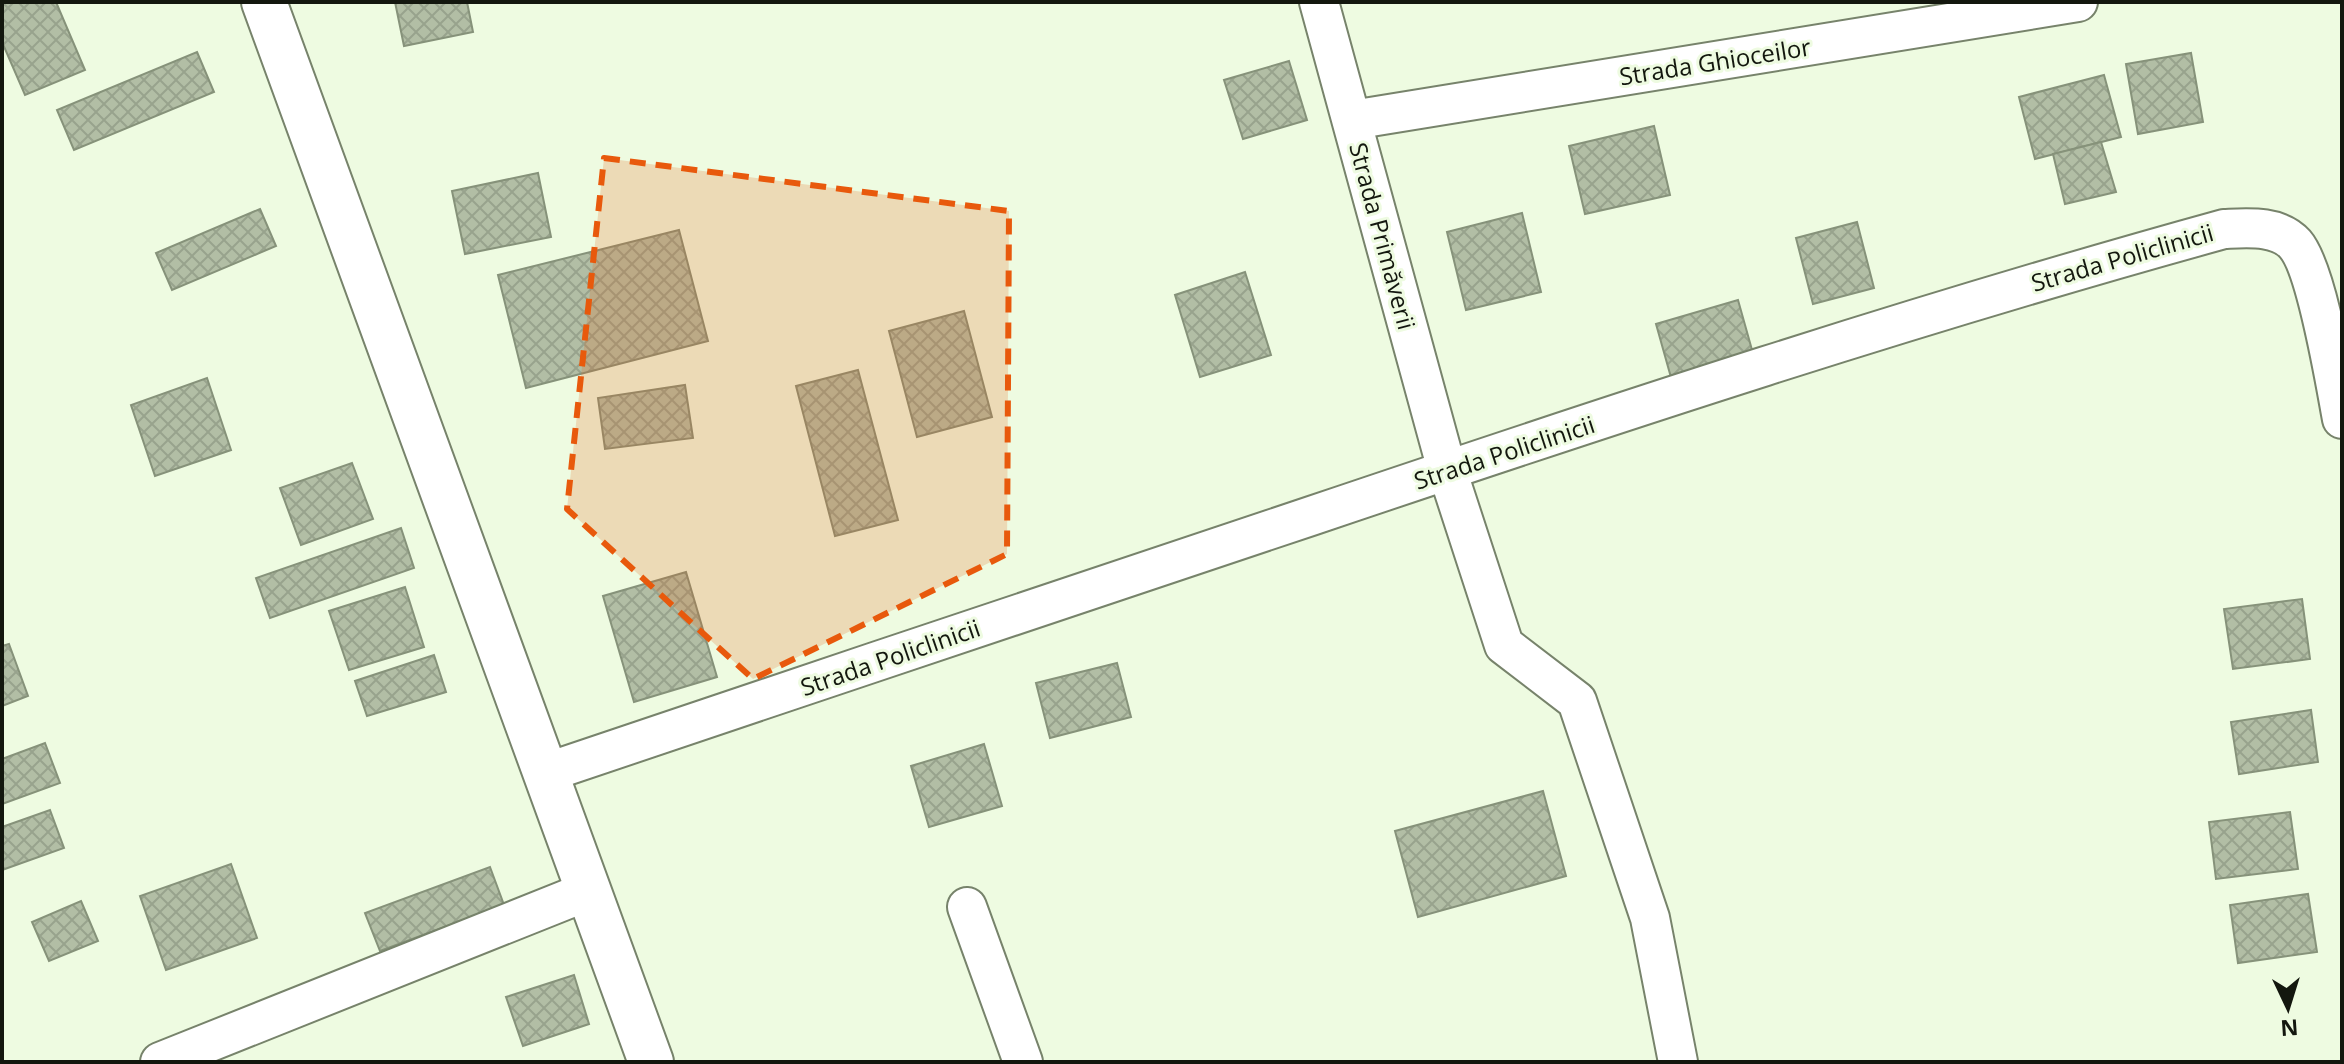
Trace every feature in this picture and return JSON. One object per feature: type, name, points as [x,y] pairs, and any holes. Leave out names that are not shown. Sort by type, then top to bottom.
[{"type":"main road","points":[[264,2],[651,1062]]},
{"type":"street","name":"Strada Primăverii","points":[[1319,2],[1447,470],[1504,645],[1577,701],[1650,918],[1678,1062]]},
{"type":"street","name":"Strada Ghioceilor","points":[[1352,120],[2078,2]]},
{"type":"street","name":"Strada Policlinicii","points":[[545,773],[1447,470],[1915,318],[2224,229],[2276,231],[2295,243],[2305,262],[2316,300],[2342,419]]},
{"type":"street","points":[[160,1062],[588,891]]},
{"type":"street","points":[[967,907],[1023,1062]]},
{"type":"highlighted area","points":[[604,158],[1009,211],[1007,554],[753,679],[567,509]]},
{"type":"building","points":[[2,2],[56,2],[85,70],[25,95],[2,42]]},
{"type":"building","points":[[395,2],[467,2],[473,32],[404,46]]},
{"type":"building","points":[[197,52],[214,92],[74,150],[57,110]]},
{"type":"building","points":[[2191,53],[2203,122],[2138,134],[2126,64]]},
{"type":"building","points":[[1289,61],[1307,120],[1243,139],[1224,80]]},
{"type":"building","points":[[2104,75],[2121,137],[2035,159],[2019,97]]},
{"type":"building","points":[[1654,126],[1670,195],[1585,214],[1569,146]]},
{"type":"building","points":[[2101,142],[2116,192],[2065,204],[2053,154]]},
{"type":"building","points":[[538,173],[551,237],[465,254],[452,191]]},
{"type":"building","points":[[260,209],[276,246],[172,290],[156,253]]},
{"type":"building","points":[[1522,213],[1541,292],[1466,310],[1447,232]]},
{"type":"building","points":[[1857,222],[1874,288],[1813,304],[1796,238]]},
{"type":"building","points":[[679,230],[708,341],[526,388],[498,275]]},
{"type":"building","points":[[1245,272],[1271,355],[1200,377],[1175,295]]},
{"type":"building","points":[[1738,300],[1754,357],[1672,381],[1656,324]]},
{"type":"building","points":[[964,311],[992,417],[917,437],[889,331]]},
{"type":"building","points":[[858,370],[898,520],[835,536],[796,386]]},
{"type":"building","points":[[207,378],[231,450],[155,476],[131,405]]},
{"type":"building","points":[[685,385],[693,438],[605,449],[598,398]]},
{"type":"building","points":[[352,463],[373,519],[301,545],[280,488]]},
{"type":"building","points":[[401,528],[414,568],[270,618],[256,578]]},
{"type":"building","points":[[686,572],[717,677],[634,702],[603,596]]},
{"type":"building","points":[[405,587],[424,647],[349,670],[329,611]]},
{"type":"building","points":[[2302,599],[2310,659],[2233,669],[2224,609]]},
{"type":"building","points":[[9,644],[28,696],[2,706],[2,646]]},
{"type":"building","points":[[434,655],[446,692],[367,716],[355,681]]},
{"type":"building","points":[[1117,663],[1131,717],[1050,738],[1036,683]]},
{"type":"building","points":[[2311,710],[2318,762],[2239,774],[2231,722]]},
{"type":"building","points":[[45,743],[60,783],[2,804],[2,759]]},
{"type":"building","points":[[984,744],[1002,806],[929,827],[911,766]]},
{"type":"building","points":[[1543,791],[1566,876],[1418,917],[1395,831]]},
{"type":"building","points":[[50,810],[64,848],[2,870],[2,827]]},
{"type":"building","points":[[2290,812],[2298,869],[2216,879],[2209,822]]},
{"type":"building","points":[[231,864],[257,938],[166,970],[140,896]]},
{"type":"building","points":[[490,867],[504,905],[380,951],[365,913]]},
{"type":"building","points":[[2308,894],[2317,952],[2238,963],[2230,905]]},
{"type":"building","points":[[81,901],[98,941],[49,961],[32,922]]},
{"type":"building","points":[[574,975],[589,1024],[523,1046],[506,997]]}]
